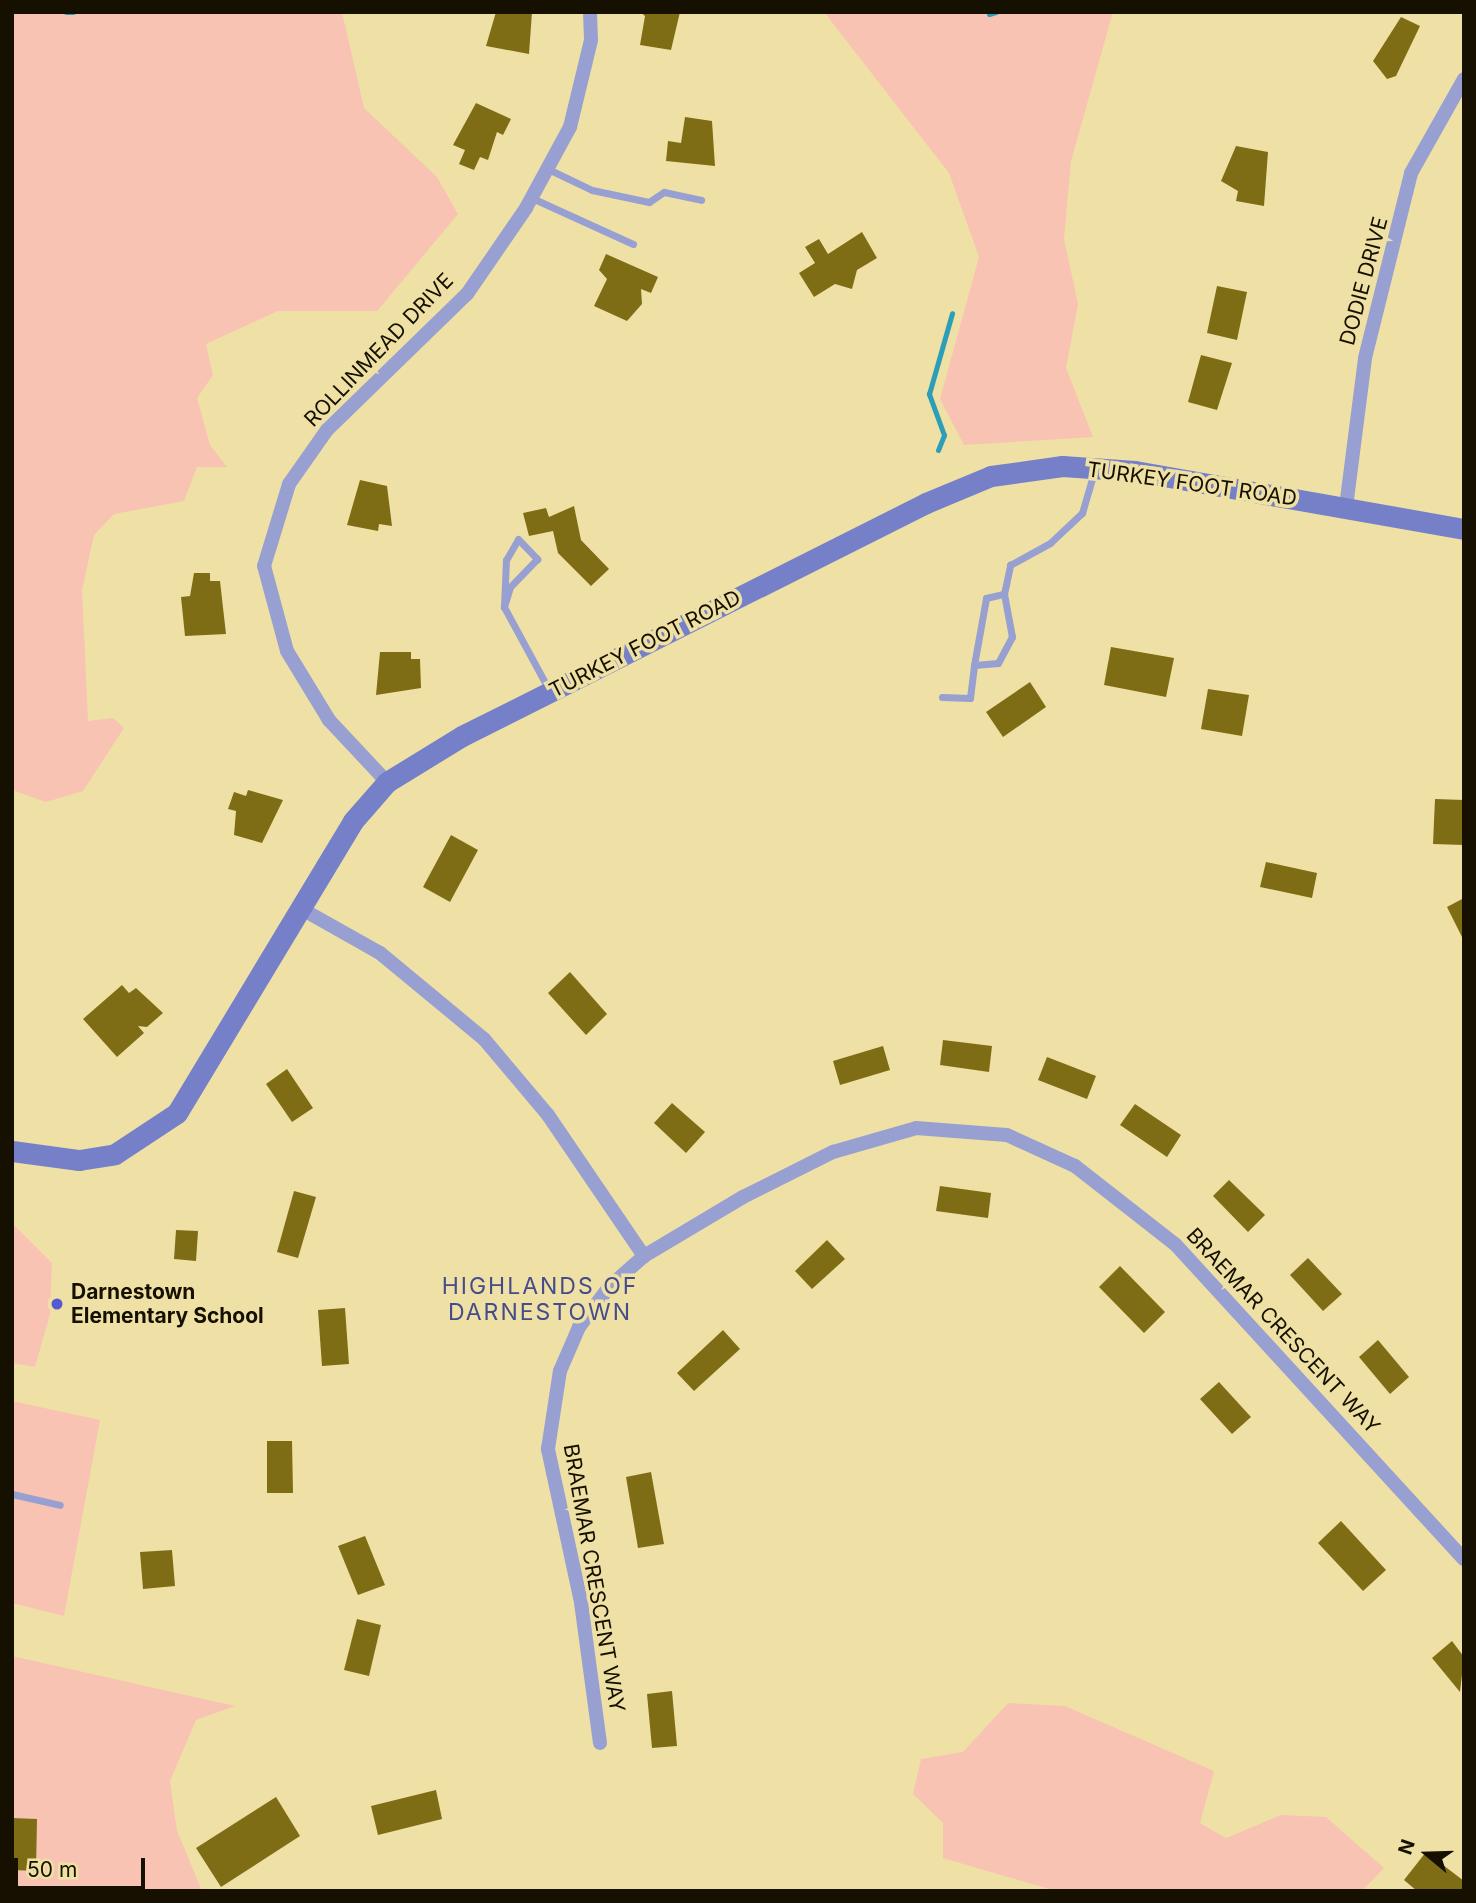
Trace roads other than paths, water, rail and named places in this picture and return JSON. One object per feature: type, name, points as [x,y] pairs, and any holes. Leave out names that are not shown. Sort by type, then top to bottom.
[{"type":"street","name":"ROLLINMEAD DRIVE","points":[[387,782],[329,720],[287,651],[264,566],[289,484],[327,430],[467,294],[532,198],[570,127],[591,40],[590,12]]},
{"type":"street","name":"DODIE DRIVE","points":[[1346,507],[1365,358],[1411,173],[1458,102],[1464,79]]},
{"type":"street","name":"TURKEY FOOT ROAD","points":[[12,1151],[79,1160],[115,1154],[177,1114],[353,821],[387,782],[550,692],[937,498],[1027,468],[1096,468],[1346,507],[1464,529]]},
{"type":"street","points":[[300,908],[380,953],[484,1039],[548,1115],[644,1256]]},
{"type":"street","name":"BRAEMAR CRESCENT WAY","points":[[600,1744],[581,1602],[553,1483],[550,1415],[579,1326],[610,1286],[644,1256],[743,1197],[871,1138],[916,1128],[1007,1135],[1075,1166],[1175,1244],[1464,1559]]},
{"type":"lane","points":[[548,169],[592,190],[649,202],[664,192],[701,200]]},
{"type":"lane","points":[[532,198],[633,244]]},
{"type":"lane","points":[[974,665],[998,663],[1012,637],[1004,594],[1010,565],[1050,543],[1082,513],[1096,468]]},
{"type":"lane","points":[[504,607],[510,587],[537,559],[518,539],[506,560],[504,607],[550,692]]},
{"type":"lane","points":[[942,697],[970,698],[986,598],[1004,594]]},
{"type":"lane","points":[[12,1494],[60,1505]]},
{"type":"waterway","points":[[66,12],[73,12]]},
{"type":"waterway","points":[[989,14],[996,12]]},
{"type":"waterway","points":[[938,450],[944,435],[929,394],[952,313]]},
{"type":"place","name":"Darnestown Elementary School","points":[[57,1304]]},
{"type":"district","name":"HIGHLANDS OF DARNESTOWN","points":[[540,1299]]}]
